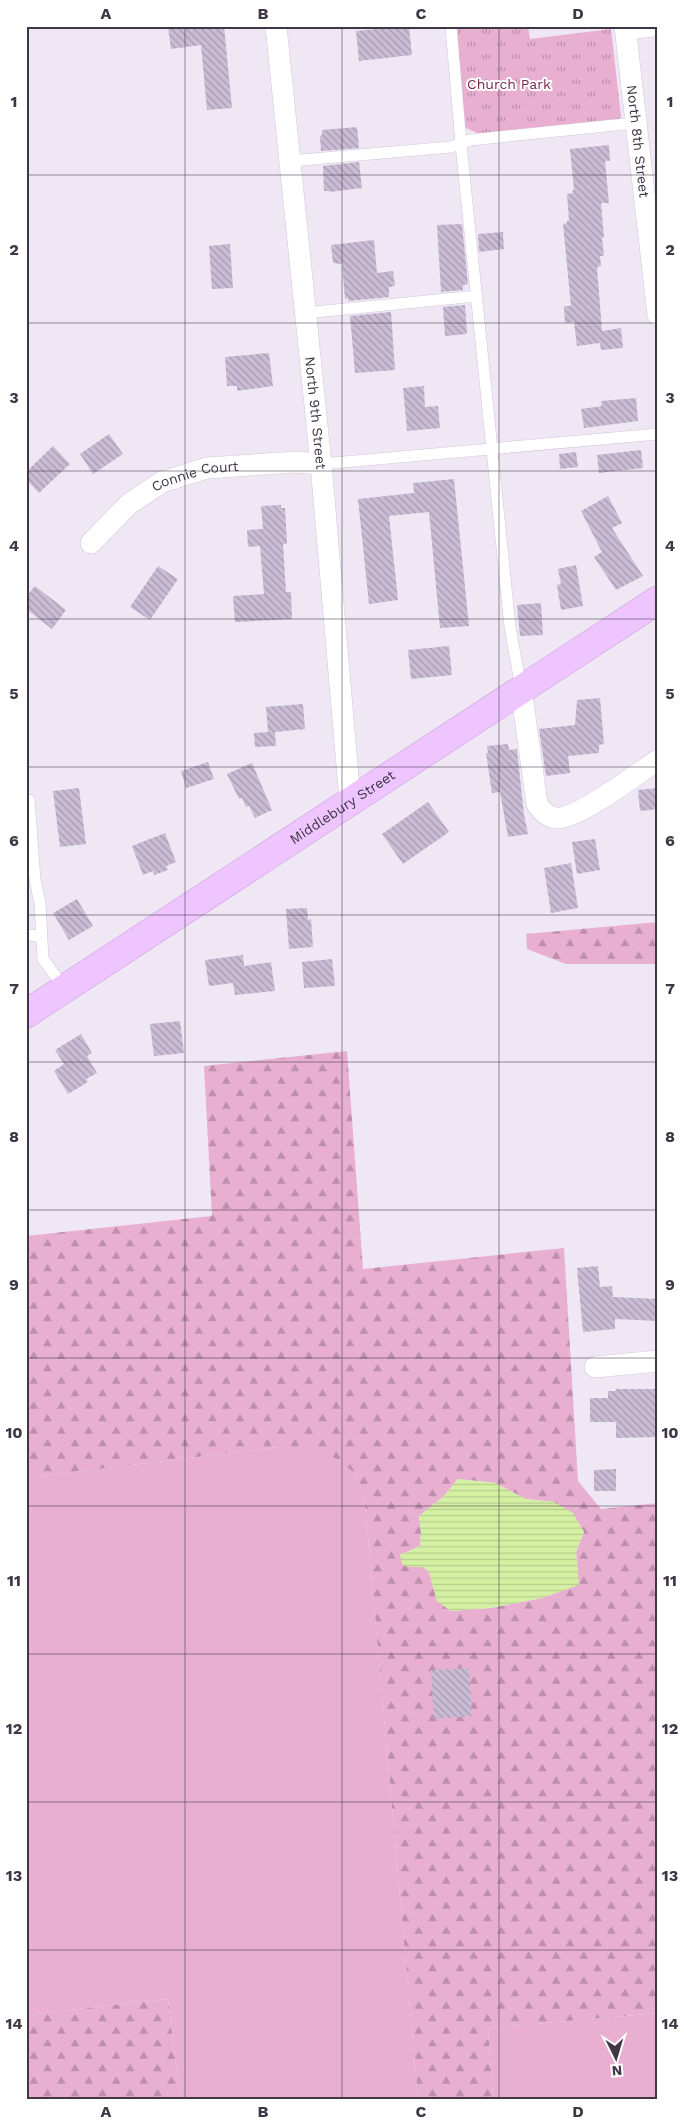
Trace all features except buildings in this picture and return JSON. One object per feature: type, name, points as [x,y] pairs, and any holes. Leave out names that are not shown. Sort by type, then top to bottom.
[{"type":"main road","name":"Middlebury Street","points":[[26,1014],[658,600]]},
{"type":"street","name":"North 9th Street","points":[[276,26],[321,464],[350,800]]},
{"type":"street","points":[[625,28],[653,26]]},
{"type":"street","name":"North 8th Street","points":[[625,28],[636,123],[651,200],[658,315]]},
{"type":"street","name":"Connie Court","points":[[91,543],[129,504],[162,482],[208,468],[296,462],[321,464]]},
{"type":"street","points":[[521,688],[537,804],[546,815],[556,818],[579,812],[658,760]]},
{"type":"street","points":[[595,1367],[658,1361]]},
{"type":"lane","points":[[451,26],[461,144],[494,448],[510,627],[521,688]]},
{"type":"lane","points":[[290,161],[451,147],[470,140],[636,123]]},
{"type":"lane","points":[[305,313],[477,296]]},
{"type":"lane","points":[[321,464],[658,434]]},
{"type":"lane","points":[[29,800],[35,880],[40,903],[42,959],[65,989]]},
{"type":"lane","points":[[26,934],[41,936]]},
{"type":"green space","name":"Church Park","points":[[455,26],[528,26],[530,39],[611,29],[621,117],[617,121],[484,136],[464,127]]},
{"type":"green space","points":[[658,922],[658,964],[566,964],[527,949],[526,934]]},
{"type":"green space","points":[[347,1051],[363,1269],[564,1248],[578,1481],[601,1509],[658,1503],[658,2013],[488,2028],[493,2099],[418,2099],[364,1493],[352,1471],[328,1453],[279,1447],[26,1478],[26,1236],[212,1216],[204,1066]],"holes":[[[458,1479],[495,1483],[526,1499],[554,1502],[584,1532],[576,1552],[578,1570],[542,1598],[490,1608],[451,1611],[437,1601],[429,1572],[423,1567],[408,1567],[400,1555],[420,1546],[419,1516],[443,1497]]]},
{"type":"green space","points":[[279,1447],[328,1452],[352,1471],[364,1493],[418,2099],[180,2099],[168,1999],[26,2015],[26,1478]]},
{"type":"green space","points":[[168,1999],[180,2099],[26,2099],[26,2015]]},
{"type":"green space","points":[[658,2013],[658,2099],[493,2099],[488,2028]]},
{"type":"shaded area","points":[[458,1479],[495,1483],[526,1499],[554,1502],[573,1513],[584,1532],[576,1552],[579,1585],[542,1598],[490,1608],[451,1611],[437,1601],[429,1572],[423,1567],[408,1567],[402,1564],[400,1555],[420,1546],[419,1516],[443,1497]]}]
